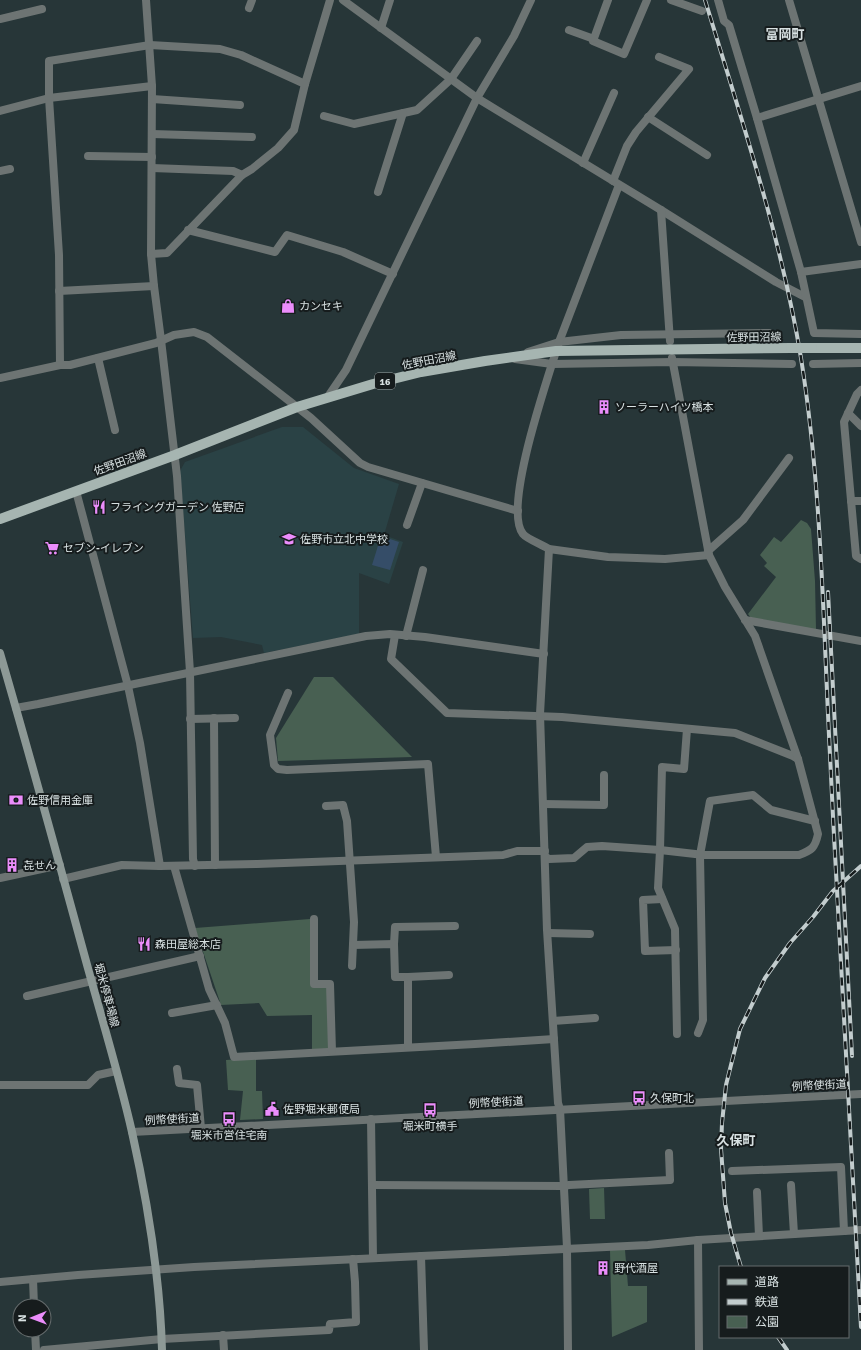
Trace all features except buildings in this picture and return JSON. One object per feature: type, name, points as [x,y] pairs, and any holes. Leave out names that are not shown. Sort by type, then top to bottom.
[{"type":"main road","name":"佐野田沼線","points":[[0,519],[175,455],[297,407],[373,384],[421,372],[510,358],[557,346],[861,348]]},
{"type":"main road","name":"堀米停車場線","points":[[0,653],[60,864],[132,1132],[151,1230],[156,1270],[162,1350]]},
{"type":"street","points":[[146,0],[152,86],[151,254],[175,455],[190,672],[193,858],[195,866]]},
{"type":"street","points":[[151,254],[167,253],[242,175],[252,169],[278,148],[294,130],[305,84],[330,0]]},
{"type":"street","points":[[343,0],[477,98],[776,282],[805,297]]},
{"type":"street","points":[[381,28],[390,0]]},
{"type":"street","points":[[327,398],[346,370],[477,98],[514,36],[531,0]]},
{"type":"street","points":[[569,30],[594,39],[593,41],[624,54],[647,0]]},
{"type":"street","points":[[671,0],[702,11]]},
{"type":"street","points":[[718,0],[724,21],[729,26],[757,118],[801,272],[805,297],[814,333],[861,334]]},
{"type":"street","points":[[789,0],[861,242]]},
{"type":"street","points":[[594,39],[606,1]]},
{"type":"street","points":[[0,19],[42,9]]},
{"type":"street","points":[[324,116],[354,124],[417,110],[451,79],[477,41]]},
{"type":"street","points":[[60,365],[59,255],[49,61],[150,45],[220,49],[241,55],[305,84]]},
{"type":"street","points":[[659,57],[689,69],[648,117],[627,146],[616,183],[557,346],[522,467],[518,522],[523,534],[549,549],[608,557],[665,559],[708,553],[743,520],[789,458]]},
{"type":"street","points":[[0,111],[50,98],[152,86]]},
{"type":"street","points":[[757,118],[861,86]]},
{"type":"street","points":[[583,163],[614,93]]},
{"type":"street","points":[[152,99],[240,105]]},
{"type":"street","points":[[378,192],[404,113]]},
{"type":"street","points":[[648,117],[707,156]]},
{"type":"street","points":[[152,134],[252,137]]},
{"type":"street","points":[[88,156],[152,157]]},
{"type":"street","points":[[152,168],[233,171],[242,175]]},
{"type":"street","points":[[0,171],[10,169]]},
{"type":"street","points":[[661,210],[670,338]]},
{"type":"street","points":[[188,230],[275,252],[287,235],[343,252],[393,274]]},
{"type":"street","points":[[801,272],[861,264]]},
{"type":"street","points":[[60,290],[154,286]]},
{"type":"street","points":[[0,378],[60,365],[70,365],[156,343],[174,335],[194,332],[207,337],[311,418],[360,463],[368,467],[518,511]]},
{"type":"street","points":[[557,346],[621,336],[670,338],[769,333]]},
{"type":"street","points":[[98,358],[115,430]]},
{"type":"street","points":[[510,358],[552,364],[672,360],[792,364]]},
{"type":"street","points":[[64,879],[122,865],[195,866],[350,861],[503,855],[517,851],[545,854],[549,859],[574,858],[587,847],[602,846],[660,850],[700,855],[799,854],[811,850],[816,843],[818,834],[798,759],[755,636],[725,587],[708,553],[672,360]]},
{"type":"street","points":[[813,364],[861,363]]},
{"type":"street","points":[[861,390],[857,394],[844,422],[856,556],[861,559]]},
{"type":"street","points":[[848,413],[861,426]]},
{"type":"street","points":[[407,525],[422,483]]},
{"type":"street","points":[[76,491],[128,686],[140,743],[160,866]]},
{"type":"street","points":[[851,501],[861,501]]},
{"type":"street","points":[[549,549],[540,717],[548,933],[558,1102],[560,1109],[567,1248],[568,1350]]},
{"type":"street","points":[[406,636],[423,570]]},
{"type":"street","points":[[745,620],[861,641]]},
{"type":"street","points":[[395,635],[391,659],[447,713],[562,717],[735,733],[798,759]]},
{"type":"street","points":[[16,708],[366,636],[406,636],[544,654]]},
{"type":"street","points":[[288,693],[270,735],[274,765],[278,769],[287,770],[428,764],[436,857]]},
{"type":"street","points":[[214,718],[215,865]]},
{"type":"street","points":[[190,719],[235,718]]},
{"type":"street","points":[[677,1034],[675,929],[658,888],[662,767],[684,769],[687,729]]},
{"type":"street","points":[[543,804],[604,805],[604,776]]},
{"type":"street","points":[[698,1033],[703,1020],[700,855],[710,802],[753,795],[771,810],[815,821]]},
{"type":"street","points":[[326,806],[343,805],[347,821],[354,922],[352,966]]},
{"type":"street","points":[[0,878],[60,864]]},
{"type":"street","points":[[174,866],[209,989],[225,1023],[234,1057],[554,1039]]},
{"type":"street","points":[[662,899],[643,900],[645,951],[676,950]]},
{"type":"street","points":[[314,918],[314,984],[330,984],[332,1051]]},
{"type":"street","points":[[449,975],[395,977],[395,927],[455,926]]},
{"type":"street","points":[[548,933],[590,934]]},
{"type":"street","points":[[353,945],[394,944]]},
{"type":"street","points":[[27,996],[200,956]]},
{"type":"street","points":[[408,977],[408,1047]]},
{"type":"street","points":[[172,1013],[217,1005]]},
{"type":"street","points":[[553,1021],[595,1018]]},
{"type":"street","points":[[178,1069],[178,1083],[197,1085],[201,1128]]},
{"type":"street","points":[[0,1085],[88,1085],[98,1075],[116,1071]]},
{"type":"street","name":"例幣使街道","points":[[132,1132],[861,1094]]},
{"type":"street","points":[[371,1119],[374,1258]]},
{"type":"street","points":[[372,1185],[564,1186],[670,1180],[669,1153]]},
{"type":"street","points":[[732,1171],[841,1167],[844,1231]]},
{"type":"street","points":[[790,1185],[794,1234]]},
{"type":"street","points":[[757,1192],[759,1236]]},
{"type":"street","points":[[0,1282],[78,1274],[648,1245],[698,1240],[861,1230]]},
{"type":"street","points":[[698,1240],[699,1350]]},
{"type":"street","points":[[421,1256],[424,1350]]},
{"type":"street","points":[[44,1350],[162,1339],[330,1330],[330,1324],[356,1322],[353,1259]]},
{"type":"street","points":[[33,1279],[34,1298]]},
{"type":"street","points":[[223,1336],[224,1350]]},
{"type":"street","points":[[35,1338],[36,1350]]},
{"type":"shaded area","name":"佐野市立北中学校","points":[[282,427],[303,427],[354,468],[399,484],[384,535],[403,542],[389,584],[359,573],[359,634],[264,653],[262,645],[221,637],[193,638],[180,471],[185,462]]},
{"type":"green space","points":[[801,520],[807,523],[811,529],[815,581],[816,630],[751,618],[748,614],[776,577],[764,566],[767,563],[760,555],[774,537],[781,542]]},
{"type":"green space","points":[[314,677],[333,677],[412,757],[278,761],[276,738]]},
{"type":"green space","points":[[310,919],[311,987],[327,987],[329,1049],[312,1049],[312,1015],[267,1016],[259,1003],[221,1005],[195,928]]},
{"type":"green space","points":[[256,1058],[256,1091],[262,1091],[263,1119],[240,1120],[243,1091],[228,1090],[226,1060]]},
{"type":"green space","points":[[604,1188],[605,1219],[590,1219],[589,1189]]},
{"type":"green space","points":[[610,1250],[625,1250],[628,1286],[647,1286],[647,1322],[612,1337]]},
{"type":"water","points":[[381,536],[399,542],[390,570],[372,565]]},
{"type":"railway","points":[[705,0],[746,133],[783,268],[793,313],[808,407],[818,506],[821,556],[837,898],[861,1327]]},
{"type":"railway","points":[[828,592],[852,1056]]},
{"type":"railway","points":[[741,1266],[731,1233],[725,1203],[721,1149],[726,1085],[740,1029],[765,978],[790,943],[833,891],[861,866]]},
{"type":"railway","points":[[779,1338],[787,1350]]},
{"type":"place","name":"カンセキ","points":[[288,306]]},
{"type":"place","name":"ソーラーハイツ橋本","points":[[604,407]]},
{"type":"place","name":"フライングガーデン 佐野店","points":[[99,507]]},
{"type":"place","name":"佐野市立北中学校","points":[[289,539]]},
{"type":"place","name":"セブン-イレブン","points":[[52,548]]},
{"type":"place","name":"佐野信用金庫","points":[[16,800]]},
{"type":"place","name":"㐂せん","points":[[12,865]]},
{"type":"place","name":"森田屋総本店","points":[[144,944]]},
{"type":"place","name":"久保町北","points":[[639,1098]]},
{"type":"place","name":"佐野堀米郵便局","points":[[272,1109]]},
{"type":"place","name":"堀米町横手","points":[[430,1110]]},
{"type":"place","name":"堀米市営住宅南","points":[[229,1119]]},
{"type":"place","name":"野代酒屋","points":[[603,1268]]},
{"type":"district","name":"富岡町","points":[[785,34]]},
{"type":"district","name":"久保町","points":[[736,1140]]}]
